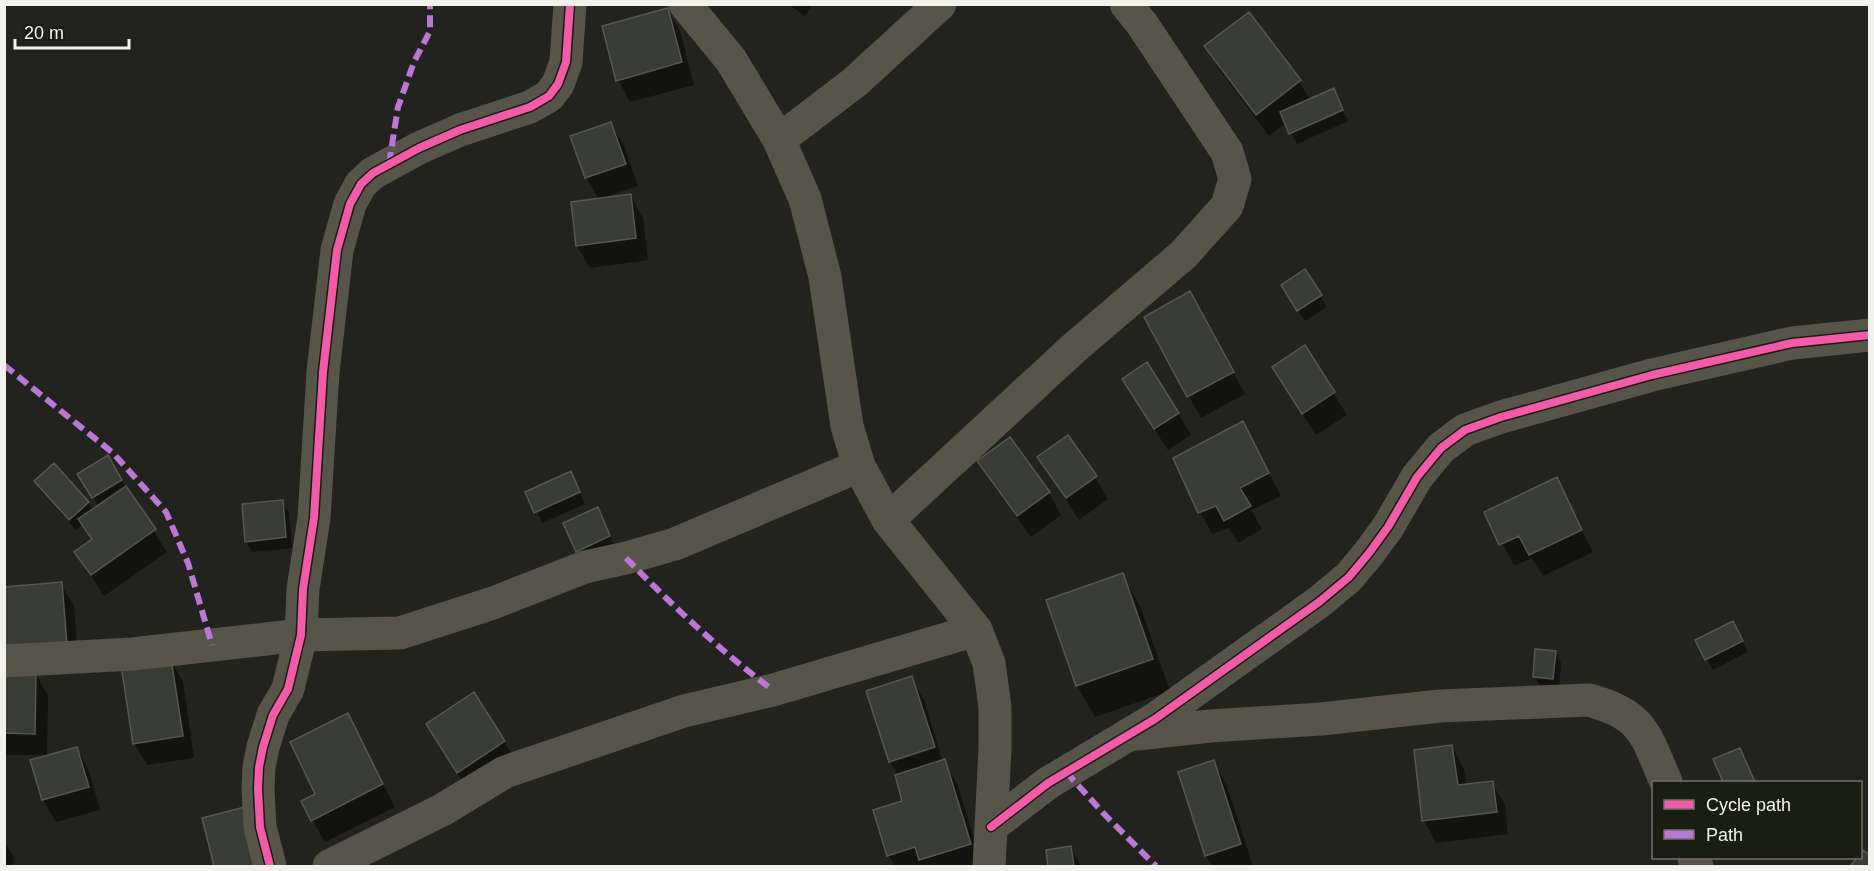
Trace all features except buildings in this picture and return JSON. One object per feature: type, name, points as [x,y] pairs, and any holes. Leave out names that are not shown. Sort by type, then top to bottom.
[{"type":"street","points":[[270,867],[260,827],[259,767],[273,715],[288,689],[301,635],[303,589],[314,518],[323,372],[337,250],[350,204],[361,184],[373,173],[460,130],[530,107],[549,96],[558,84],[566,62],[570,4]]},
{"type":"street","points":[[685,4],[731,60],[779,140],[805,199],[825,276],[847,426],[859,466],[888,520],[976,630],[989,663],[996,749],[989,867]]},
{"type":"street","points":[[779,140],[855,82],[940,4]]},
{"type":"street","points":[[888,520],[1074,348],[1183,255],[1227,206],[1235,179],[1227,152],[1142,24],[1126,4]]},
{"type":"street","points":[[991,827],[1048,783],[1155,719],[1319,602],[1349,576],[1388,527],[1417,477],[1441,448],[1466,430],[1512,414],[1652,375],[1792,343],[1869,335]]},
{"type":"street","points":[[4,661],[132,654],[301,635],[400,633],[493,603],[585,567],[675,544],[859,466]]},
{"type":"street","points":[[329,867],[371,857],[505,772],[684,711],[773,690],[976,630]]},
{"type":"street","points":[[1130,734],[1321,719],[1440,706],[1589,700],[1612,706],[1632,718],[1646,735],[1665,781]]},
{"type":"marked path","points":[[389,164],[398,107],[414,62],[430,31],[430,4]]},
{"type":"marked path","points":[[4,365],[113,453],[166,512],[188,563],[212,645]]},
{"type":"marked path","points":[[626,558],[697,627],[773,690]]},
{"type":"marked path","points":[[1066,772],[1156,866]]},
{"type":"cycle path","points":[[270,866],[260,827],[259,767],[273,715],[288,689],[301,635],[303,589],[314,518],[323,372],[337,250],[350,204],[361,184],[373,173],[419,148],[460,130],[530,107],[549,96],[558,84],[566,62],[570,4]]},
{"type":"cycle path","points":[[991,827],[1048,783],[1155,719],[1319,602],[1349,577],[1388,527],[1417,477],[1441,448],[1465,430],[1501,417],[1652,375],[1792,343],[1870,335]]}]
